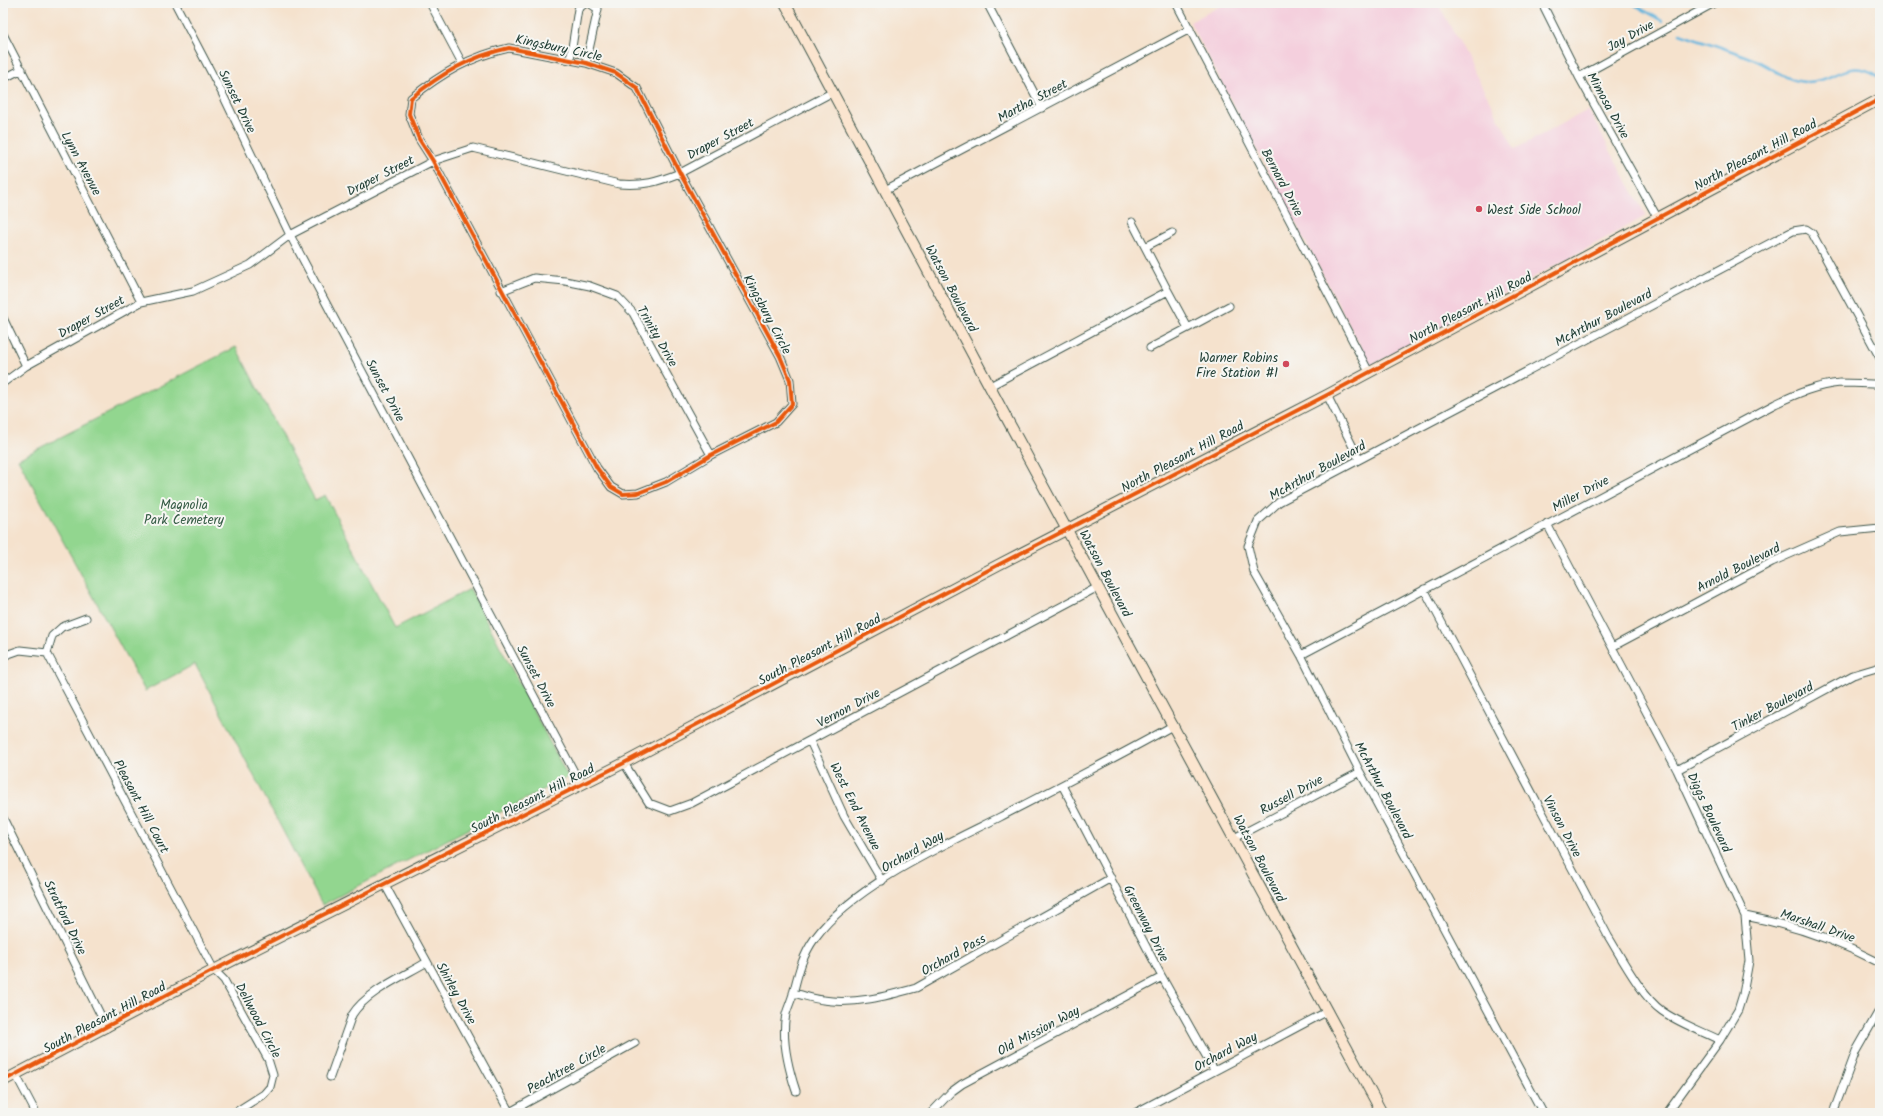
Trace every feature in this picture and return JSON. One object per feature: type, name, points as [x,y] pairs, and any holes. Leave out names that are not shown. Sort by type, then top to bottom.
[{"type":"street","name":"Sunset Drive","points":[[175,3],[222,93],[290,235],[581,785]]},
{"type":"street","points":[[430,3],[462,63]]},
{"type":"street","points":[[570,60],[578,9],[587,3],[598,9],[586,63]]},
{"type":"street","name":"Watson Boulevard","points":[[785,3],[1098,587],[1328,1011],[1381,1113]]},
{"type":"street","points":[[987,3],[1042,108]]},
{"type":"street","name":"Bernard Drive","points":[[1176,3],[1369,372]]},
{"type":"street","name":"Mimosa Drive","points":[[1542,3],[1579,76],[1657,217]]},
{"type":"street","name":"Jay Drive","points":[[1579,76],[1714,3]]},
{"type":"street","name":"Martha Street","points":[[885,190],[1190,29]]},
{"type":"street","name":"Lynn Avenue","points":[[3,34],[141,302]]},
{"type":"street","name":"Kingsbury Circle","points":[[509,48],[586,63],[616,73],[637,88],[680,173],[780,356],[790,380],[792,404],[776,422],[711,455],[666,482],[638,493],[623,494],[611,487],[597,468],[501,291],[433,161],[419,139],[409,114],[411,98],[432,82],[462,63],[487,53],[509,48]]},
{"type":"street","points":[[3,78],[22,69]]},
{"type":"street","name":"Draper Street","points":[[3,382],[26,366],[141,302],[193,291],[250,265],[290,235],[433,161],[473,148],[619,184],[639,186],[654,183],[680,173],[833,92]]},
{"type":"street","name":"North Pleasant Hill Road","points":[[1068,530],[1328,395],[1657,217],[1880,99]]},
{"type":"street","points":[[1132,222],[1188,328]]},
{"type":"street","name":"McArthur Boulevard","points":[[1543,1113],[1360,772],[1301,655],[1254,572],[1248,546],[1258,521],[1279,502],[1793,230],[1806,228],[1812,233],[1880,358]]},
{"type":"street","points":[[1145,247],[1172,233]]},
{"type":"street","name":"Trinity Drive","points":[[501,291],[534,278],[565,281],[590,286],[617,296],[633,313],[711,455]]},
{"type":"street","points":[[990,386],[1168,291]]},
{"type":"street","points":[[1150,348],[1229,306]]},
{"type":"street","points":[[3,318],[26,366]]},
{"type":"street","name":"Miller Drive","points":[[1301,655],[1775,404],[1802,392],[1839,383],[1880,384]]},
{"type":"street","points":[[1328,395],[1359,459]]},
{"type":"street","name":"Diggs Boulevard","points":[[1547,524],[1678,770],[1746,916],[1749,961],[1743,994],[1738,1010],[1720,1040],[1667,1113]]},
{"type":"street","name":"Arnold Boulevard","points":[[1612,647],[1772,562],[1840,532],[1880,528]]},
{"type":"street","name":"South Pleasant Hill Road","points":[[3,1081],[107,1028],[214,970],[624,763],[998,565],[1068,530]]},
{"type":"street","name":"Vernon Drive","points":[[624,763],[649,803],[670,811],[692,802],[810,741],[1098,587]]},
{"type":"street","name":"Vinson Drive","points":[[1424,589],[1608,936],[1628,970],[1646,994],[1661,1010],[1720,1040]]},
{"type":"street","points":[[3,656],[20,650],[47,652],[52,636],[62,627],[86,618]]},
{"type":"street","name":"Pleasant Hill Court","points":[[47,652],[214,970]]},
{"type":"street","name":"Tinker Boulevard","points":[[1678,770],[1853,675],[1880,667]]},
{"type":"street","name":"Orchard Way","points":[[796,1091],[789,1070],[784,1032],[786,1014],[803,958],[814,939],[845,907],[882,881],[923,856],[1062,785],[1174,725]]},
{"type":"street","name":"West End Avenue","points":[[810,741],[844,816],[882,881]]},
{"type":"street","name":"Russell Drive","points":[[1234,838],[1360,772]]},
{"type":"street","name":"Greenway Drive","points":[[1062,785],[1162,977],[1214,1070]]},
{"type":"street","name":"Stratford Drive","points":[[3,818],[107,1028]]},
{"type":"street","name":"Orchard Pass","points":[[793,993],[825,1001],[857,1000],[886,996],[916,988],[1111,878]]},
{"type":"street","name":"Shirley Drive","points":[[384,883],[509,1113]]},
{"type":"street","name":"Marshall Drive","points":[[1746,916],[1779,922],[1858,952],[1880,963]]},
{"type":"street","points":[[330,1077],[352,1015],[357,1007],[367,998],[427,962]]},
{"type":"street","name":"Dellwood Circle","points":[[214,970],[224,980],[255,1034],[268,1059],[273,1075],[270,1087],[264,1094],[234,1113]]},
{"type":"street","name":"Old Mission Way","points":[[931,1113],[951,1092],[962,1084],[1162,977]]},
{"type":"street","points":[[1833,1113],[1856,1051],[1880,1010]]},
{"type":"street","name":"Orchard Way","points":[[1134,1113],[1328,1011]]},
{"type":"street","name":"Peachtree Circle","points":[[509,1113],[635,1043]]},
{"type":"street","points":[[16,1075],[36,1113]]},
{"type":"shaded area","points":[[1226,3],[1438,3],[1515,149],[1588,110],[1646,216],[1371,366],[1190,22]]},
{"type":"green space","name":"Magnolia Park Cemetery","points":[[236,347],[315,500],[325,495],[395,628],[470,589],[568,777],[322,905],[195,664],[145,691],[18,459]]},
{"type":"waterway","points":[[1631,3],[1663,21]]},
{"type":"waterway","points":[[1680,33],[1755,60],[1785,76],[1798,81],[1805,82],[1825,79],[1850,69],[1869,71],[1880,77]]},
{"type":"cycle path","points":[[509,48],[586,63],[616,73],[637,88],[680,173],[780,356],[790,380],[792,404],[776,422],[711,455],[666,482],[638,493],[623,494],[611,487],[597,468],[433,161],[419,139],[409,114],[411,98],[434,81],[469,61],[495,51],[509,48]]},
{"type":"cycle path","points":[[3,1081],[214,970],[624,763],[998,565],[1327,395],[1880,99]]},
{"type":"place","name":"West Side School","points":[[1479,209]]},
{"type":"place","name":"Warner Robins Fire Station #1","points":[[1286,364]]}]
